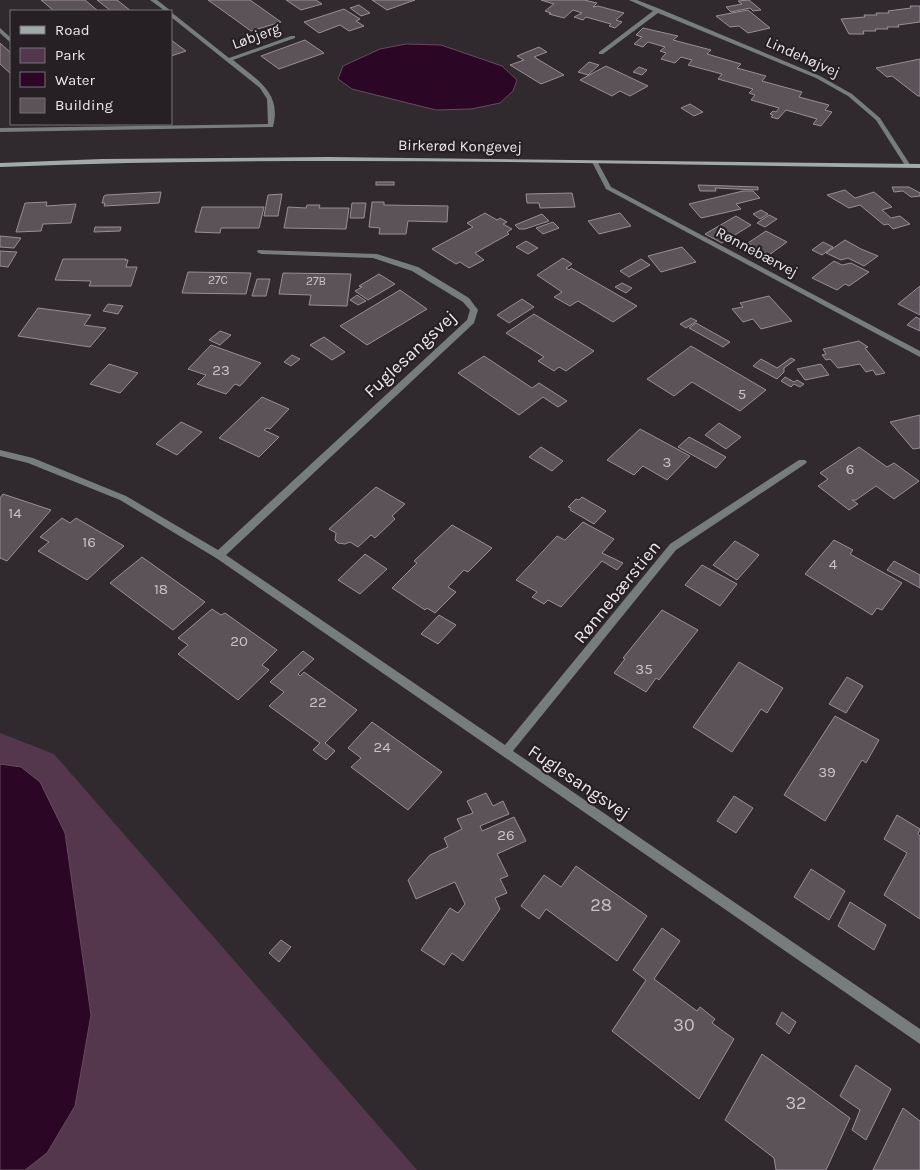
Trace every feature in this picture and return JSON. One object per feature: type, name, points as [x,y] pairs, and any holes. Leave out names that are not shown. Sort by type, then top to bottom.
[{"type":"main road","name":"Birkerød Kongevej","points":[[0,165],[102,161],[328,159],[920,166]]},
{"type":"street","points":[[153,0],[167,10]]},
{"type":"street","name":"Lindehøjvej","points":[[632,0],[818,77],[850,95],[878,119],[908,166]]},
{"type":"street","points":[[601,53],[658,10]]},
{"type":"street","name":"Løbjerg","points":[[0,130],[271,126],[270,99],[262,87],[173,17]]},
{"type":"street","points":[[0,30],[10,40]]},
{"type":"street","name":"Løbjerg","points":[[228,60],[293,37]]},
{"type":"street","name":"Rønnebærvej","points":[[595,162],[608,188],[920,354]]},
{"type":"street","name":"Fuglesangsvej","points":[[219,556],[471,321],[474,310],[466,300],[415,269],[374,256],[261,252]]},
{"type":"street","name":"Fuglesangsvej","points":[[0,453],[30,460],[124,498],[219,556],[920,1037]]},
{"type":"street","name":"Rønnebærstien","points":[[506,752],[673,547],[802,462]]},
{"type":"green space","points":[[0,733],[54,754],[417,1170],[0,1170]]},
{"type":"water","points":[[406,44],[441,45],[502,66],[517,80],[513,91],[500,103],[471,109],[436,110],[352,89],[338,79],[343,66],[380,49]]},
{"type":"water","points":[[0,764],[21,767],[40,782],[65,833],[91,1015],[75,1106],[47,1153],[25,1170],[0,1170]]},
{"type":"building","points":[[41,0],[85,0],[97,10],[53,10]]},
{"type":"building","points":[[97,0],[117,0],[130,10],[110,10]]},
{"type":"building","points":[[208,0],[250,0],[281,22],[251,31]]},
{"type":"building","points":[[286,0],[316,0],[322,4],[301,10]]},
{"type":"building","points":[[372,0],[415,0],[387,10]]},
{"type":"building","points":[[541,0],[584,0],[597,3],[593,7],[598,6],[624,13],[616,20],[622,22],[615,28],[609,26],[611,24],[586,17],[583,20],[574,17],[582,13],[573,10],[564,18],[549,14],[551,13],[545,11],[554,4]]},
{"type":"building","points":[[749,0],[761,10],[753,11],[750,8],[731,12],[726,7],[742,4],[738,1]]},
{"type":"building","points":[[359,5],[370,13],[361,16],[350,8]]},
{"type":"building","points":[[910,6],[920,6],[920,22],[898,25],[899,27],[887,27],[888,29],[875,29],[876,31],[863,31],[864,34],[849,34],[841,19],[877,15],[876,13],[889,13],[888,11],[911,8]]},
{"type":"building","points":[[344,9],[360,19],[356,21],[364,26],[349,31],[340,25],[319,33],[304,22]]},
{"type":"building","points":[[748,10],[770,28],[748,33],[739,26],[730,27],[716,16]]},
{"type":"building","points":[[643,28],[678,36],[673,40],[711,50],[707,54],[741,64],[737,68],[766,76],[762,81],[802,92],[799,97],[829,105],[825,110],[832,112],[821,126],[813,124],[817,119],[786,110],[778,119],[771,117],[773,115],[770,114],[773,111],[776,112],[779,108],[751,100],[755,95],[749,93],[753,89],[718,79],[722,74],[688,65],[692,60],[681,57],[675,63],[661,59],[666,53],[660,51],[665,47],[648,42],[643,47],[634,44],[642,37],[636,35]]},
{"type":"building","points":[[305,40],[324,53],[279,69],[261,56]]},
{"type":"building","points":[[172,41],[186,51],[172,56]]},
{"type":"building","points":[[0,43],[10,52],[10,73],[0,64]]},
{"type":"building","points":[[539,47],[547,52],[534,57],[564,75],[541,84],[510,65],[524,60],[517,56]]},
{"type":"building","points":[[920,59],[920,96],[892,76],[887,77],[876,68]]},
{"type":"building","points":[[589,62],[599,65],[588,75],[578,72]]},
{"type":"building","points":[[606,66],[648,86],[630,96],[620,91],[612,96],[580,80]]},
{"type":"building","points":[[639,67],[647,70],[642,75],[633,72]]},
{"type":"building","points":[[690,104],[703,112],[694,116],[681,108]]},
{"type":"building","points":[[376,182],[394,182],[394,185],[376,185]]},
{"type":"building","points":[[698,185],[758,187],[758,190],[715,188],[716,191],[700,191]]},
{"type":"building","points":[[892,187],[909,187],[920,193],[920,196],[911,197],[903,191],[894,192]]},
{"type":"building","points":[[845,190],[855,198],[874,192],[892,207],[882,210],[891,218],[900,216],[910,224],[893,229],[888,224],[884,225],[860,205],[849,208],[827,195]]},
{"type":"building","points":[[743,191],[753,191],[760,198],[736,204],[741,209],[701,218],[689,204]]},
{"type":"building","points":[[161,192],[159,203],[104,206],[105,203],[102,203],[106,195]]},
{"type":"building","points":[[572,193],[575,207],[540,208],[539,203],[527,203],[526,194]]},
{"type":"building","points":[[282,194],[278,216],[264,216],[268,195]]},
{"type":"building","points":[[47,202],[46,206],[76,204],[71,223],[43,224],[41,231],[16,232],[25,203]]},
{"type":"building","points":[[372,202],[384,202],[384,205],[448,206],[447,222],[408,221],[406,234],[379,234],[380,228],[369,227]]},
{"type":"building","points":[[352,203],[366,203],[364,218],[350,218]]},
{"type":"building","points":[[307,205],[320,205],[319,208],[349,208],[346,229],[284,228],[288,207],[306,208]]},
{"type":"building","points":[[202,207],[264,207],[259,228],[221,228],[220,233],[195,232]]},
{"type":"building","points":[[761,210],[768,214],[760,219],[753,214]]},
{"type":"building","points":[[485,213],[497,220],[500,218],[507,222],[503,224],[512,229],[507,232],[509,234],[475,253],[484,260],[469,268],[460,262],[456,264],[432,249],[473,227],[467,223]]},
{"type":"building","points":[[620,213],[631,226],[599,234],[588,221]]},
{"type":"building","points":[[542,214],[549,221],[525,229],[519,229],[515,225]]},
{"type":"building","points":[[769,215],[777,219],[765,227],[757,223]]},
{"type":"building","points":[[736,216],[751,225],[722,243],[705,234]]},
{"type":"building","points":[[553,222],[559,228],[543,234],[536,228]]},
{"type":"building","points":[[95,227],[121,227],[120,231],[94,232]]},
{"type":"building","points":[[766,231],[787,242],[769,255],[748,243]]},
{"type":"building","points":[[0,236],[21,238],[14,248],[0,247]]},
{"type":"building","points":[[845,240],[878,256],[864,266],[848,258],[841,260],[826,253]]},
{"type":"building","points":[[526,241],[538,248],[528,254],[516,247]]},
{"type":"building","points":[[823,242],[833,247],[822,255],[812,250]]},
{"type":"building","points":[[682,247],[696,262],[661,272],[648,256]]},
{"type":"building","points":[[0,251],[17,252],[8,267],[0,266]]},
{"type":"building","points":[[563,258],[572,264],[566,268],[569,270],[571,268],[637,306],[613,322],[578,301],[570,306],[554,297],[562,292],[537,275]]},
{"type":"building","points":[[63,259],[126,259],[128,260],[126,267],[137,267],[131,286],[89,286],[91,281],[55,280]]},
{"type":"building","points":[[641,259],[650,265],[629,277],[620,271]]},
{"type":"building","points":[[834,261],[842,265],[851,263],[869,272],[849,286],[845,284],[837,290],[812,278]]},
{"type":"building","points":[[188,272],[251,273],[246,294],[182,293]]},
{"type":"building","points":[[283,273],[351,274],[347,306],[309,305],[311,295],[279,294]]},
{"type":"building","points":[[379,274],[395,284],[368,300],[355,291],[362,287],[359,286]]},
{"type":"building","points":[[257,279],[270,279],[266,296],[252,296]]},
{"type":"building","points":[[622,283],[632,288],[626,293],[615,287]]},
{"type":"building","points":[[920,286],[920,315],[898,304]]},
{"type":"building","points":[[400,290],[427,309],[367,345],[340,326]]},
{"type":"building","points":[[357,295],[366,301],[358,305],[350,300]]},
{"type":"building","points":[[769,296],[792,321],[761,329],[753,319],[743,322],[732,309],[743,307],[740,303]]},
{"type":"building","points":[[522,299],[534,307],[509,323],[497,315]]},
{"type":"building","points":[[108,304],[123,306],[118,314],[103,311]]},
{"type":"building","points":[[38,308],[91,315],[84,325],[106,328],[90,347],[18,336]]},
{"type":"building","points":[[534,314],[594,351],[566,371],[559,367],[554,371],[538,361],[544,357],[506,333]]},
{"type":"building","points":[[916,317],[920,319],[920,331],[907,325]]},
{"type":"building","points":[[691,318],[697,321],[686,328],[680,324]]},
{"type":"building","points":[[696,323],[730,342],[723,347],[689,328]]},
{"type":"building","points":[[220,331],[231,335],[220,345],[209,340]]},
{"type":"building","points":[[324,337],[345,352],[332,360],[310,345]]},
{"type":"building","points":[[859,341],[868,347],[865,348],[885,373],[876,375],[873,370],[866,372],[860,364],[838,368],[830,359],[826,360],[822,355],[826,354],[823,349]]},
{"type":"building","points":[[211,345],[261,363],[240,386],[235,384],[226,394],[197,384],[206,375],[188,369]]},
{"type":"building","points":[[691,346],[766,390],[740,411],[692,382],[674,396],[647,379]]},
{"type":"building","points":[[292,355],[300,359],[291,366],[284,362]]},
{"type":"building","points":[[484,356],[532,388],[539,383],[567,401],[558,407],[543,397],[519,415],[458,373]]},
{"type":"building","points":[[791,358],[795,360],[784,368],[784,372],[777,379],[753,366],[761,359],[777,368]]},
{"type":"building","points":[[109,364],[138,373],[120,393],[90,384]]},
{"type":"building","points":[[821,364],[829,375],[805,380],[797,369]]},
{"type":"building","points":[[785,377],[794,382],[797,380],[804,384],[800,387],[794,384],[791,387],[781,381]]},
{"type":"building","points":[[262,397],[289,409],[270,429],[264,430],[279,437],[259,457],[219,438]]},
{"type":"building","points":[[920,415],[920,448],[913,449],[890,422]]},
{"type":"building","points":[[181,422],[202,432],[177,455],[156,444]]},
{"type":"building","points":[[719,423],[741,437],[726,449],[705,435]]},
{"type":"building","points":[[640,429],[690,456],[667,480],[643,466],[634,475],[607,460]]},
{"type":"building","points":[[689,437],[726,457],[716,468],[678,447]]},
{"type":"building","points":[[541,447],[563,461],[552,471],[529,457]]},
{"type":"building","points":[[859,447],[887,467],[894,463],[919,481],[894,499],[876,486],[856,500],[852,500],[858,504],[849,510],[818,486],[828,479],[820,473]]},
{"type":"building","points":[[376,487],[405,504],[392,516],[395,519],[375,538],[371,535],[358,547],[350,542],[345,544],[338,543],[335,540],[336,533],[329,529]]},
{"type":"building","points":[[3,494],[51,510],[7,561],[0,558],[0,498]]},
{"type":"building","points":[[582,497],[606,511],[594,524],[568,507],[576,499],[579,500]]},
{"type":"building","points":[[62,518],[70,523],[76,518],[124,546],[87,580],[38,551],[49,542],[40,537]]},
{"type":"building","points":[[583,522],[614,539],[602,553],[623,563],[617,570],[602,561],[561,607],[548,600],[544,604],[532,597],[537,592],[516,580],[557,536],[565,540]]},
{"type":"building","points":[[452,525],[492,548],[468,572],[464,570],[448,587],[456,592],[435,613],[427,608],[425,610],[392,588],[417,563],[414,561]]},
{"type":"building","points":[[834,540],[853,550],[850,554],[902,583],[882,610],[877,608],[872,615],[805,574]]},
{"type":"building","points":[[735,541],[759,555],[737,580],[713,565]]},
{"type":"building","points":[[365,554],[387,569],[360,594],[338,580]]},
{"type":"building","points":[[142,557],[205,602],[173,630],[110,583]]},
{"type":"building","points":[[894,561],[920,575],[920,588],[887,570]]},
{"type":"building","points":[[702,565],[737,584],[720,606],[685,585]]},
{"type":"building","points":[[212,609],[221,615],[225,613],[277,650],[262,665],[269,670],[238,700],[178,654],[188,645],[178,638]]},
{"type":"building","points":[[662,610],[698,630],[659,680],[656,678],[646,692],[614,673],[625,659],[623,658]]},
{"type":"building","points":[[439,615],[456,625],[438,644],[421,634]]},
{"type":"building","points":[[303,651],[314,659],[298,674],[300,676],[304,672],[357,710],[325,743],[335,751],[326,760],[313,750],[320,743],[269,706],[284,692],[270,682]]},
{"type":"building","points":[[739,662],[783,688],[767,713],[761,709],[732,752],[693,727]]},
{"type":"building","points":[[847,677],[863,686],[846,713],[829,704]]},
{"type":"building","points":[[835,716],[879,740],[866,763],[862,760],[825,821],[784,795]]},
{"type":"building","points":[[372,722],[442,772],[408,810],[351,767],[361,758],[348,748]]},
{"type":"building","points":[[486,793],[493,806],[503,801],[509,814],[480,826],[482,831],[514,817],[526,841],[497,854],[508,876],[500,879],[507,893],[495,898],[500,909],[463,961],[452,953],[444,965],[421,950],[450,908],[458,913],[465,904],[455,882],[416,899],[408,880],[430,855],[448,847],[444,838],[462,829],[457,819],[473,813],[467,801]]},
{"type":"building","points":[[734,796],[753,808],[736,833],[717,821]]},
{"type":"building","points":[[897,815],[920,829],[918,834],[920,836],[920,919],[884,895],[907,853],[884,839]]},
{"type":"building","points":[[576,866],[647,916],[617,961],[546,909],[539,919],[521,906],[544,875],[561,887]]},
{"type":"building","points":[[811,869],[845,891],[829,920],[794,897]]},
{"type":"building","points":[[850,902],[886,925],[874,950],[838,926]]},
{"type":"building","points":[[662,928],[680,941],[654,979],[697,1011],[700,1007],[715,1019],[712,1023],[734,1039],[699,1099],[612,1031],[646,980],[633,970]]},
{"type":"building","points":[[281,940],[291,947],[279,962],[269,953]]},
{"type":"building","points":[[782,1012],[796,1022],[789,1034],[776,1024]]},
{"type":"building","points":[[762,1054],[850,1118],[826,1170],[776,1170],[774,1158],[725,1120]]},
{"type":"building","points":[[856,1065],[891,1089],[866,1140],[852,1130],[860,1110],[840,1096]]},
{"type":"building","points":[[903,1108],[920,1121],[920,1170],[873,1170]]}]
